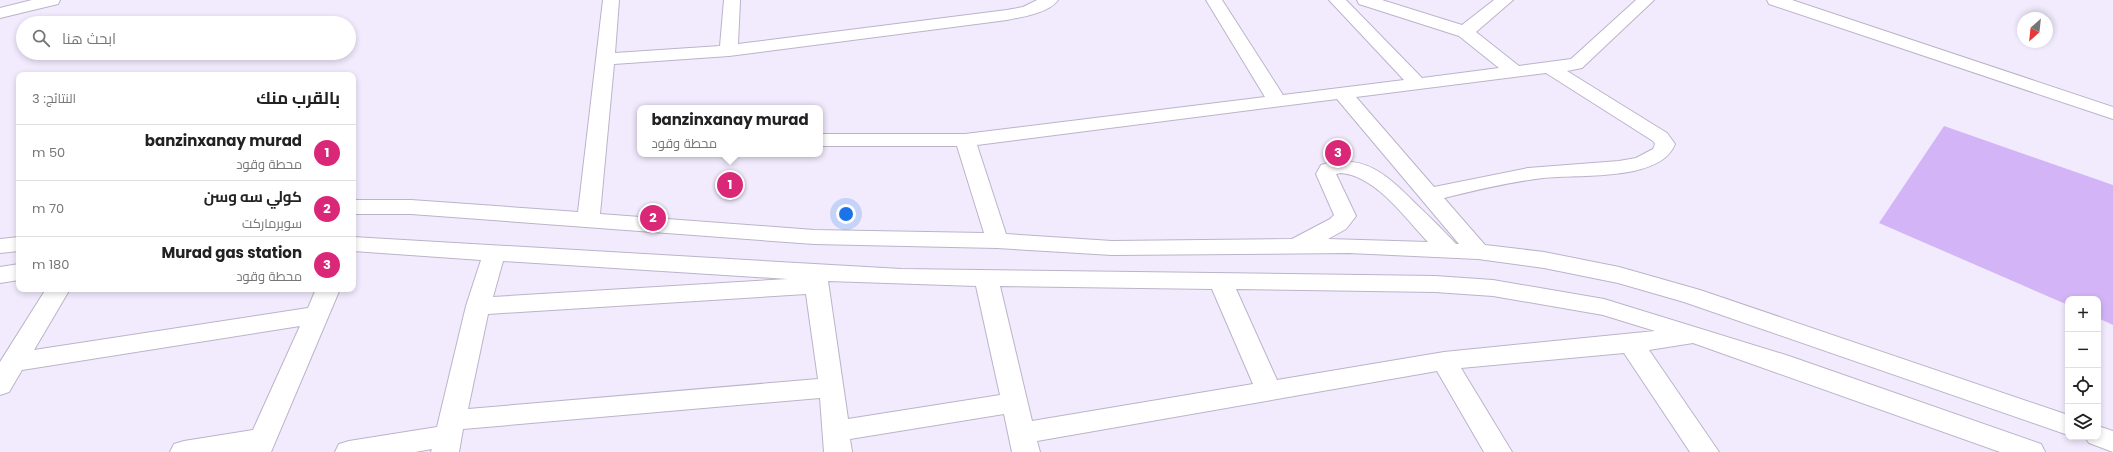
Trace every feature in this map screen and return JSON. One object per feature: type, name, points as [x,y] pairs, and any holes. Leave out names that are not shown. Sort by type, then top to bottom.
[{"type":"street","points":[[0,13],[52,0]]},
{"type":"street","points":[[588,221],[611,0]]},
{"type":"street","points":[[729,51],[732,0]]},
{"type":"street","points":[[605,59],[729,51],[1007,15],[1028,11],[1050,0]]},
{"type":"street","points":[[1214,0],[1277,100]]},
{"type":"street","points":[[1337,0],[1417,83]]},
{"type":"street","points":[[1365,0],[1465,32],[1514,72]]},
{"type":"street","points":[[1465,32],[1505,0]]},
{"type":"street","points":[[823,140],[966,140],[1341,92],[1576,64],[1646,0]]},
{"type":"street","points":[[1775,0],[2113,113]]},
{"type":"street","points":[[1429,195],[1510,176],[1551,171],[1594,170],[1620,167],[1643,162],[1662,152],[1665,144],[1660,137],[1549,67]]},
{"type":"street","points":[[1341,92],[1478,252]]},
{"type":"street","points":[[966,140],[997,241]]},
{"type":"street","points":[[1296,247],[1338,224],[1346,216],[1326,174],[1328,169],[1335,166],[1369,173],[1381,181],[1450,251]]},
{"type":"street","points":[[356,207],[411,207],[814,237],[997,241],[1112,248],[1349,246],[1478,252],[1544,260],[1619,275],[1692,296],[2065,424]]},
{"type":"street","points":[[0,246],[16,244]]},
{"type":"street","points":[[356,244],[422,246],[816,279]]},
{"type":"street","points":[[1112,248],[1120,281]]},
{"type":"street","points":[[449,436],[478,306],[494,253]]},
{"type":"street","points":[[0,275],[16,272]]},
{"type":"street","points":[[478,306],[816,279],[986,278],[1120,281],[1435,284],[1493,288],[1604,307],[1696,335],[2019,450]]},
{"type":"street","points":[[986,278],[1013,403],[1024,442],[1269,391],[1444,361],[1632,343],[1696,335]]},
{"type":"street","points":[[816,279],[832,387],[837,442],[1013,403]]},
{"type":"street","points":[[1221,282],[1269,391]]},
{"type":"street","points":[[4,378],[56,292]]},
{"type":"street","points":[[184,452],[260,446],[315,315],[326,292]]},
{"type":"street","points":[[4,378],[315,315]]},
{"type":"street","points":[[1632,343],[1705,452]]},
{"type":"street","points":[[1444,361],[1498,452]]},
{"type":"street","points":[[349,452],[449,436],[832,387]]},
{"type":"street","points":[[2101,437],[2113,442]]},
{"type":"shaded area","points":[[1944,126],[2113,185],[2113,325],[2101,319],[2101,296],[2065,296],[2065,304],[1879,223]]},
{"type":"place","name":"Murad gas station","points":[[1338,153]]},
{"type":"place","name":"banzinxanay murad","points":[[730,185]]},
{"type":"place","name":"كولي سه وسن","points":[[653,218]]}]
